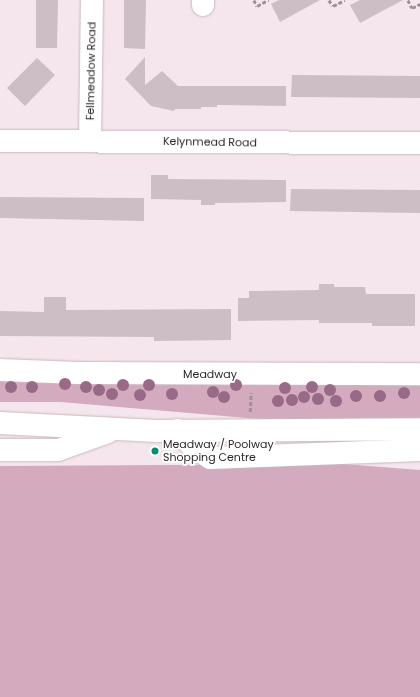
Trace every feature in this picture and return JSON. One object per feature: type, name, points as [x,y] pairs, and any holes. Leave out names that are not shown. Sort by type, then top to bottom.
[{"type":"street","name":"Fellmeadow Road","points":[[90,141],[92,0]]},
{"type":"street","name":"Kelynmead Road","points":[[0,141],[420,143]]},
{"type":"street","name":"Meadway","points":[[0,370],[78,374],[420,374]]},
{"type":"street","points":[[0,423],[114,430],[420,429]]},
{"type":"street","points":[[0,450],[58,450],[114,430]]},
{"type":"street","points":[[177,430],[191,445],[210,458],[420,450]]},
{"type":"path","points":[[254,0],[257,6],[268,0]]},
{"type":"path","points":[[329,0],[333,6],[345,0]]},
{"type":"path","points":[[408,0],[412,8],[420,4]]},
{"type":"shaded area","points":[[0,379],[420,381],[420,419],[260,419],[61,402],[0,402]]},
{"type":"shaded area","points":[[343,464],[420,470],[420,697],[0,697],[0,466]]},
{"type":"building","points":[[36,0],[58,0],[57,48],[36,48]]},
{"type":"building","points":[[124,0],[146,0],[145,49],[124,48]]},
{"type":"building","points":[[279,0],[320,0],[280,22],[271,4]]},
{"type":"building","points":[[360,0],[403,0],[360,23],[350,5]]},
{"type":"building","points":[[145,57],[145,85],[162,71],[178,86],[286,86],[286,106],[217,105],[217,107],[201,107],[201,109],[175,109],[174,111],[151,106],[125,79]]},
{"type":"building","points":[[37,58],[55,75],[25,106],[7,88]]},
{"type":"building","points":[[292,75],[420,76],[420,98],[291,97]]},
{"type":"building","points":[[151,175],[168,175],[168,179],[286,180],[286,202],[215,203],[215,205],[201,205],[201,200],[151,199]]},
{"type":"building","points":[[291,189],[420,190],[420,213],[290,211]]},
{"type":"building","points":[[0,197],[144,198],[144,221],[0,218]]},
{"type":"building","points":[[319,284],[334,284],[334,287],[365,287],[366,294],[415,294],[415,326],[372,326],[372,323],[319,323],[319,320],[238,321],[238,298],[249,298],[249,291],[319,290]]},
{"type":"building","points":[[44,297],[66,297],[66,310],[231,309],[231,340],[154,341],[154,337],[0,336],[0,311],[44,312]]},
{"type":"place","name":"Meadway / Poolway Shopping Centre","points":[[155,451]]}]
